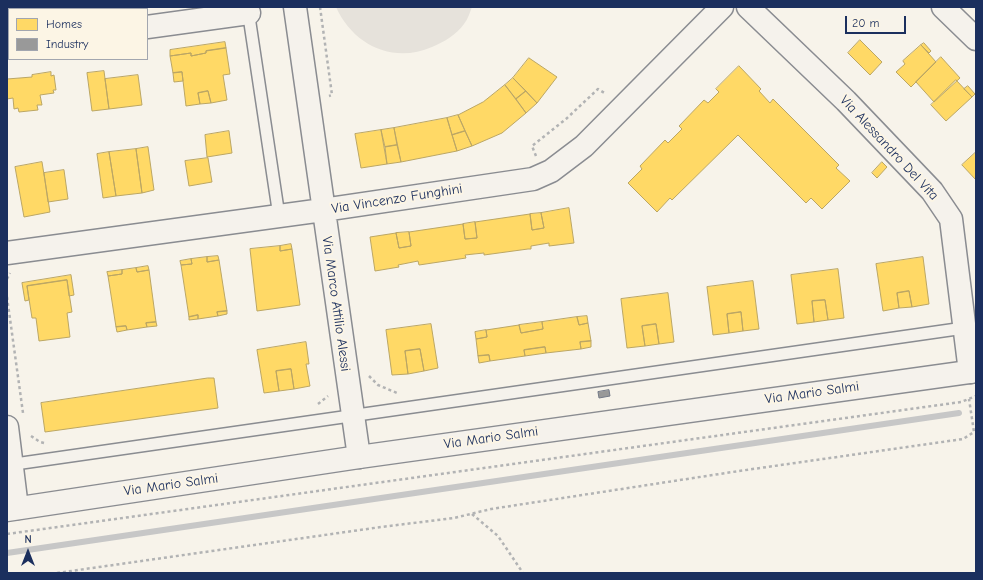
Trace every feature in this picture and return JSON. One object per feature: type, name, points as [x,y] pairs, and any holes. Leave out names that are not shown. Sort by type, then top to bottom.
[{"type":"street","name":"Via Marco Attilio Alessi","points":[[295,7],[358,457]]},
{"type":"street","name":"Via Vincenzo Funghini","points":[[7,253],[323,210],[533,179],[551,171],[584,146],[722,7]]},
{"type":"street","name":"Via Alessandro Del Vita","points":[[748,7],[846,101],[932,192],[950,219],[964,328],[973,372]]},
{"type":"street","points":[[943,7],[976,39]]},
{"type":"street","points":[[148,27],[248,10]]},
{"type":"street","name":"Via Mario Salmi","points":[[12,509],[358,457],[973,372]]},
{"type":"street","points":[[12,509],[10,465],[15,422]]},
{"type":"lane","points":[[248,10],[279,216]]},
{"type":"lane","points":[[10,465],[964,328]]},
{"type":"path","points":[[320,7],[332,95],[327,96]]},
{"type":"path","points":[[538,160],[532,146],[566,119],[598,89],[610,97]]},
{"type":"path","points":[[7,297],[15,422]]},
{"type":"path","points":[[367,373],[384,389],[399,393]]},
{"type":"path","points":[[311,405],[318,404],[324,400],[332,390]]},
{"type":"path","points":[[7,534],[969,400],[976,396]]},
{"type":"path","points":[[57,573],[454,518],[507,507],[739,470],[963,439],[974,432],[969,400]]},
{"type":"path","points":[[29,435],[33,439],[40,442],[48,443]]},
{"type":"path","points":[[471,514],[498,536],[523,573]]},
{"type":"shaded area","points":[[336,7],[472,7],[464,24],[450,38],[432,47],[417,52],[403,53],[389,52],[376,48],[364,41],[353,32],[343,20]]},
{"type":"building: Homes","points":[[11,7],[29,7],[29,8]]},
{"type":"building: Homes","points":[[860,40],[882,62],[870,75],[848,53]]},
{"type":"building: Homes","points":[[225,42],[226,48],[206,51],[206,53],[191,56],[191,53],[170,56],[170,50]]},
{"type":"building: Homes","points":[[924,43],[931,51],[929,53],[921,45]]},
{"type":"building: Homes","points":[[921,45],[936,62],[911,87],[896,72],[905,64],[903,61]]},
{"type":"building: Homes","points":[[226,48],[230,74],[223,75],[227,100],[211,103],[208,91],[198,93],[200,104],[186,106],[182,72],[173,73],[170,56],[191,53],[191,56],[206,53],[206,51]]},
{"type":"building: Homes","points":[[941,57],[960,78],[934,102],[916,82]]},
{"type":"building: Homes","points":[[529,58],[557,77],[537,103],[513,78]]},
{"type":"building: Homes","points":[[739,66],[761,89],[759,91],[770,103],[773,99],[839,165],[836,168],[850,181],[822,209],[811,198],[806,203],[738,135],[672,200],[670,198],[657,212],[628,183],[642,169],[640,166],[665,140],[668,143],[682,129],[679,126],[704,100],[708,103],[719,92],[716,89]]},
{"type":"building: Homes","points":[[104,71],[109,109],[92,111],[87,73]]},
{"type":"building: Homes","points":[[51,72],[51,76],[54,75],[56,90],[53,90],[54,93],[40,95],[42,105],[37,105],[38,110],[19,112],[18,108],[14,109],[13,98],[7,99],[7,79],[32,77],[32,75]]},
{"type":"building: Homes","points":[[182,72],[183,81],[174,82],[173,73]]},
{"type":"building: Homes","points":[[138,75],[142,105],[109,109],[105,79]]},
{"type":"building: Homes","points":[[513,78],[526,91],[516,99],[505,85]]},
{"type":"building: Homes","points":[[956,80],[972,97],[946,121],[931,105]]},
{"type":"building: Homes","points":[[505,85],[526,113],[502,133],[472,146],[458,115],[483,102]]},
{"type":"building: Homes","points":[[968,86],[975,94],[972,97],[964,89]]},
{"type":"building: Homes","points":[[208,91],[211,103],[200,104],[198,93]]},
{"type":"building: Homes","points":[[526,91],[537,103],[526,113],[516,99]]},
{"type":"building: Homes","points":[[458,115],[465,131],[452,135],[447,118]]},
{"type":"building: Homes","points":[[447,118],[457,151],[401,162],[394,128]]},
{"type":"building: Homes","points":[[394,128],[397,145],[385,147],[381,130]]},
{"type":"building: Homes","points":[[381,130],[387,164],[361,168],[355,134]]},
{"type":"building: Homes","points":[[229,131],[232,153],[207,157],[205,135]]},
{"type":"building: Homes","points":[[465,131],[472,146],[457,151],[452,135]]},
{"type":"building: Homes","points":[[397,145],[401,162],[387,164],[385,147]]},
{"type":"building: Homes","points":[[148,147],[154,190],[142,193],[136,149]]},
{"type":"building: Homes","points":[[136,149],[142,193],[116,196],[109,152]]},
{"type":"building: Homes","points":[[109,152],[116,196],[103,198],[97,154]]},
{"type":"building: Homes","points":[[976,152],[976,180],[962,165]]},
{"type":"building: Homes","points":[[208,158],[212,182],[189,186],[185,161]]},
{"type":"building: Homes","points":[[42,162],[50,212],[24,217],[15,167]]},
{"type":"building: Homes","points":[[882,162],[887,167],[877,178],[872,173]]},
{"type":"building: Homes","points":[[64,170],[68,199],[48,202],[44,173]]},
{"type":"building: Homes","points":[[569,208],[574,243],[549,246],[549,243],[531,246],[531,249],[484,255],[484,253],[465,255],[466,258],[419,265],[418,261],[398,265],[399,267],[375,271],[370,237],[396,233],[399,248],[411,246],[409,232],[463,224],[465,239],[477,238],[475,222],[530,214],[532,230],[544,228],[541,213]]},
{"type":"building: Homes","points":[[541,213],[544,228],[532,230],[530,214]]},
{"type":"building: Homes","points":[[475,222],[477,238],[465,239],[463,224]]},
{"type":"building: Homes","points":[[409,232],[411,246],[399,248],[396,233]]},
{"type":"building: Homes","points":[[291,244],[292,249],[280,251],[280,246]]},
{"type":"building: Homes","points":[[280,246],[280,251],[292,249],[300,305],[257,311],[250,249]]},
{"type":"building: Homes","points":[[218,256],[219,260],[207,262],[207,257]]},
{"type":"building: Homes","points":[[207,257],[207,262],[219,260],[227,311],[217,312],[218,316],[198,319],[198,315],[189,317],[181,265],[192,264],[191,259]]},
{"type":"building: Homes","points":[[923,257],[929,304],[912,307],[909,291],[897,293],[899,308],[883,311],[876,264]]},
{"type":"building: Homes","points":[[191,259],[192,264],[181,265],[180,261]]},
{"type":"building: Homes","points":[[148,266],[149,270],[137,272],[136,268]]},
{"type":"building: Homes","points":[[136,268],[137,272],[149,270],[156,322],[146,323],[147,327],[127,330],[126,326],[116,327],[108,276],[122,274],[122,270]]},
{"type":"building: Homes","points":[[838,269],[844,318],[828,320],[825,300],[812,301],[814,322],[797,324],[791,275]]},
{"type":"building: Homes","points":[[122,270],[122,274],[108,276],[107,272]]},
{"type":"building: Homes","points":[[71,275],[74,295],[69,296],[67,280],[27,286],[29,300],[25,301],[22,283]]},
{"type":"building: Homes","points":[[67,280],[72,312],[67,313],[70,337],[39,341],[36,318],[32,318],[27,286]]},
{"type":"building: Homes","points":[[753,281],[759,329],[743,331],[741,312],[727,314],[729,333],[713,335],[707,287]]},
{"type":"building: Homes","points":[[909,291],[912,307],[899,308],[897,293]]},
{"type":"building: Homes","points":[[668,293],[674,342],[659,344],[656,324],[642,326],[645,346],[627,348],[621,299]]},
{"type":"building: Homes","points":[[825,300],[828,320],[814,322],[812,301]]},
{"type":"building: Homes","points":[[227,311],[227,314],[218,316],[217,312]]},
{"type":"building: Homes","points":[[741,312],[743,331],[729,333],[727,314]]},
{"type":"building: Homes","points":[[198,315],[198,319],[189,320],[189,317]]},
{"type":"building: Homes","points":[[587,316],[588,323],[579,325],[577,317]]},
{"type":"building: Homes","points":[[577,317],[579,325],[588,323],[591,341],[580,342],[581,349],[546,353],[545,347],[524,350],[525,356],[490,361],[489,355],[478,356],[476,339],[487,337],[486,330],[519,325],[521,333],[543,329],[542,322]]},
{"type":"building: Homes","points":[[156,322],[157,326],[147,327],[146,323]]},
{"type":"building: Homes","points":[[542,322],[543,329],[521,333],[519,325]]},
{"type":"building: Homes","points":[[431,324],[438,368],[424,371],[420,349],[405,351],[408,374],[392,375],[386,330]]},
{"type":"building: Homes","points":[[656,324],[659,344],[645,346],[642,326]]},
{"type":"building: Homes","points":[[126,326],[127,330],[117,332],[116,327]]},
{"type":"building: Homes","points":[[486,330],[487,337],[476,339],[475,332]]},
{"type":"building: Homes","points":[[591,341],[591,347],[581,349],[580,342]]},
{"type":"building: Homes","points":[[306,342],[309,364],[306,364],[310,386],[294,389],[291,369],[276,371],[279,391],[264,393],[257,350]]},
{"type":"building: Homes","points":[[545,347],[546,353],[525,356],[524,350]]},
{"type":"building: Homes","points":[[420,349],[424,371],[408,374],[405,351]]},
{"type":"building: Homes","points":[[489,355],[490,361],[479,363],[478,356]]},
{"type":"building: Homes","points":[[291,369],[294,389],[279,391],[276,371]]},
{"type":"building: Homes","points":[[214,378],[218,408],[45,432],[41,403]]},
{"type":"building: Industry","points":[[609,390],[610,396],[599,398],[598,392]]},
{"type":"waterway","points":[[7,553],[959,413]]}]
